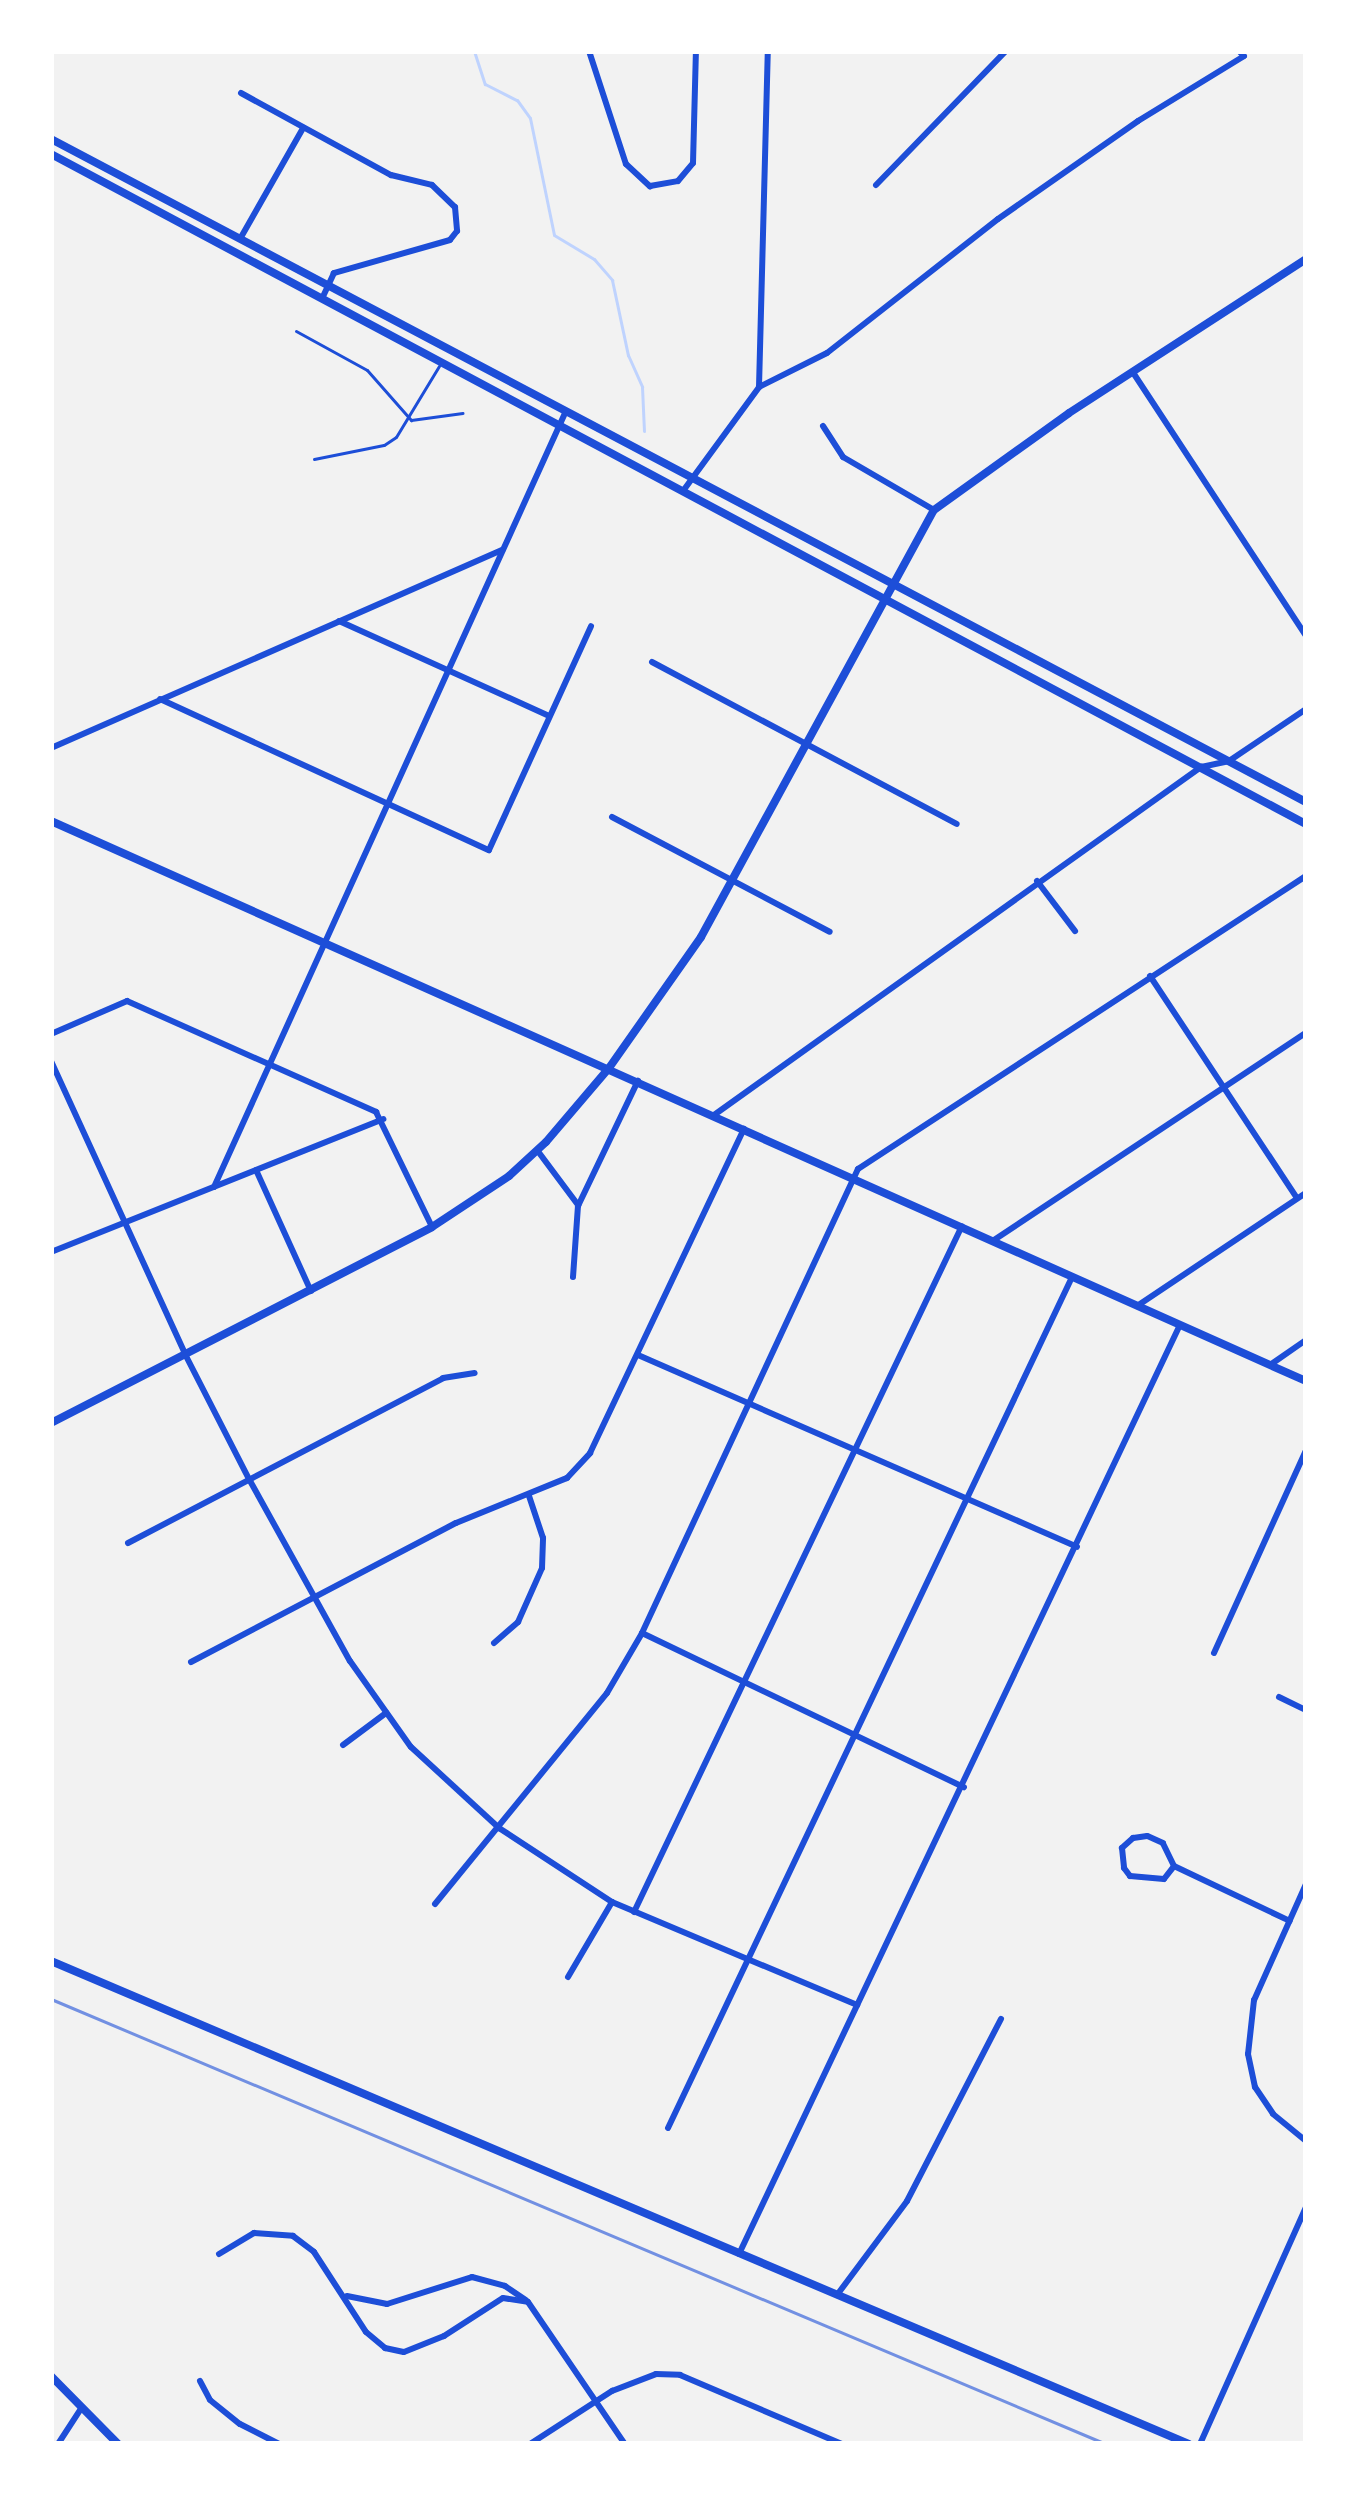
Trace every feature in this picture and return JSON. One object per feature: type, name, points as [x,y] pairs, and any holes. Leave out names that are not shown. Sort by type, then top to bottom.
[{"type":"main road","points":[[51,139],[1306,802]]},
{"type":"main road","points":[[51,154],[1306,824]]},
{"type":"main road","points":[[52,1421],[432,1227],[537,1150],[609,1068],[679,972],[934,510],[1034,436],[1306,260]]},
{"type":"main road","points":[[51,820],[1306,1381]]},
{"type":"main road","points":[[51,1961],[1189,2444]]},
{"type":"main road","points":[[51,2376],[118,2444]]},
{"type":"street","points":[[589,51],[626,164],[643,184],[664,185],[683,177],[694,157],[696,51]]},
{"type":"street","points":[[759,387],[768,51]]},
{"type":"street","points":[[876,185],[1006,51]]},
{"type":"street","points":[[683,491],[759,387],[827,353],[998,219],[1241,54]]},
{"type":"street","points":[[241,93],[391,175],[446,194],[458,219],[450,240],[334,274],[322,297]]},
{"type":"street","points":[[240,239],[302,128]]},
{"type":"street","points":[[1134,374],[1306,636]]},
{"type":"street","points":[[214,1186],[566,411]]},
{"type":"street","points":[[823,426],[843,458],[934,510]]},
{"type":"street","points":[[51,748],[505,548]]},
{"type":"street","points":[[339,621],[550,716]]},
{"type":"street","points":[[160,699],[489,850],[591,626]]},
{"type":"street","points":[[652,662],[957,824]]},
{"type":"street","points":[[714,1115],[1036,880],[1201,767],[1229,761],[1306,709]]},
{"type":"street","points":[[612,818],[830,932]]},
{"type":"street","points":[[435,1904],[608,1694],[642,1634],[853,1178],[868,1161],[1306,876]]},
{"type":"street","points":[[1036,880],[1075,931]]},
{"type":"street","points":[[1150,975],[1297,1198]]},
{"type":"street","points":[[51,1034],[127,1001],[383,1119],[432,1227]]},
{"type":"street","points":[[992,1241],[1306,1034]]},
{"type":"street","points":[[51,1061],[186,1356],[312,1598],[386,1713],[434,1770],[499,1828],[611,1902],[857,2005]]},
{"type":"street","points":[[573,1277],[578,1206],[638,1081]]},
{"type":"street","points":[[51,1252],[383,1119]]},
{"type":"street","points":[[190,1662],[456,1523],[567,1478],[590,1453],[744,1129]]},
{"type":"street","points":[[537,1150],[578,1206]]},
{"type":"street","points":[[256,1170],[310,1291]]},
{"type":"street","points":[[1137,1306],[1306,1192]]},
{"type":"street","points":[[634,1912],[748,1684],[962,1226]]},
{"type":"street","points":[[668,2128],[1072,1277]]},
{"type":"street","points":[[740,2254],[1180,1325]]},
{"type":"street","points":[[1270,1364],[1306,1340]]},
{"type":"street","points":[[638,1355],[1077,1547]]},
{"type":"street","points":[[128,1543],[443,1378],[475,1373]]},
{"type":"street","points":[[1214,1652],[1306,1450]]},
{"type":"street","points":[[494,1642],[518,1622],[542,1568],[543,1538],[529,1496]]},
{"type":"street","points":[[642,1634],[964,1787]]},
{"type":"street","points":[[1279,1697],[1306,1710]]},
{"type":"street","points":[[344,1744],[386,1713]]},
{"type":"street","points":[[1174,1866],[1164,1879],[1130,1876],[1122,1848],[1132,1838],[1147,1836],[1163,1843],[1174,1866],[1289,1921]]},
{"type":"street","points":[[1306,1884],[1254,2000],[1248,2054],[1255,2087],[1273,2114],[1306,2141]]},
{"type":"street","points":[[568,1977],[611,1902]]},
{"type":"street","points":[[837,2295],[907,2201],[1001,2019]]},
{"type":"street","points":[[1200,2444],[1306,2207]]},
{"type":"street","points":[[219,2254],[254,2233],[293,2236],[314,2252],[366,2332],[385,2348],[404,2352],[444,2336],[503,2298],[529,2302]]},
{"type":"street","points":[[345,2295],[387,2304],[472,2277],[505,2286],[529,2302],[625,2444]]},
{"type":"street","points":[[530,2444],[596,2401],[644,2378],[680,2375],[842,2444]]},
{"type":"street","points":[[200,2381],[210,2399],[240,2424],[279,2444]]},
{"type":"street","points":[[58,2444],[82,2407]]},
{"type":"lane","points":[[296,331],[367,370],[411,420]]},
{"type":"lane","points":[[314,459],[384,446],[411,420],[448,349]]},
{"type":"lane","points":[[411,420],[463,413]]},
{"type":"waterway","points":[[474,51],[485,84],[517,100],[530,118],[554,235],[594,259],[612,280],[628,355],[642,387],[644,431]]},
{"type":"railway","points":[[51,1999],[1106,2444]]}]
